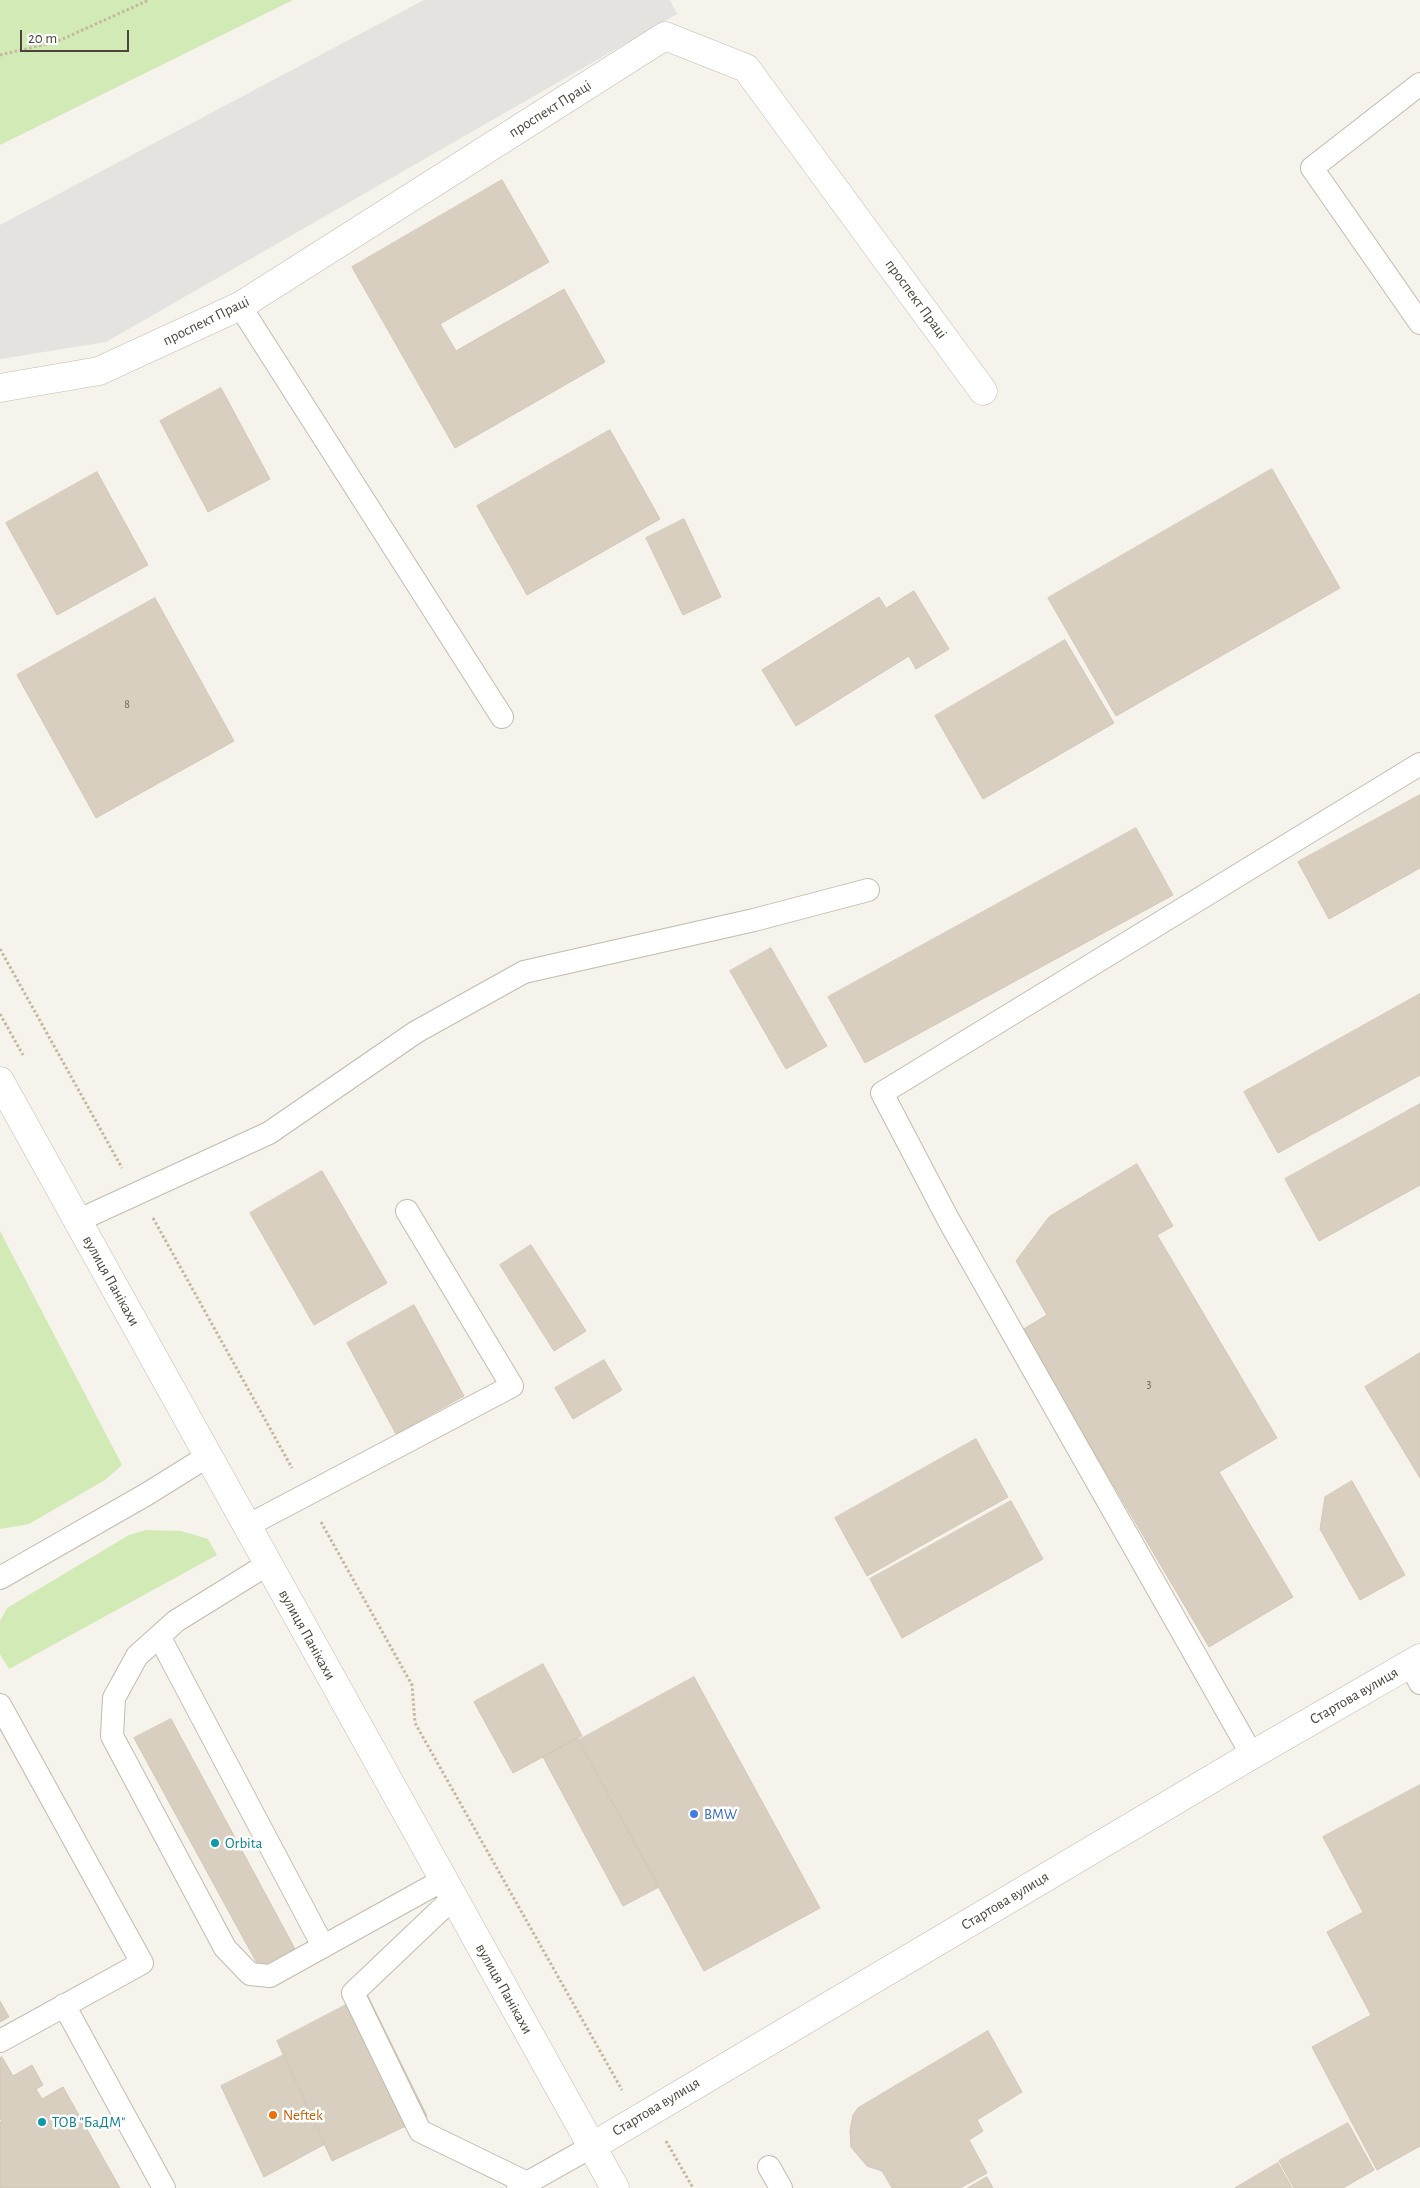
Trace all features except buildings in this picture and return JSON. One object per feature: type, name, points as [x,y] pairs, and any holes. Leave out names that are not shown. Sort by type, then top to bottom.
[{"type":"street","name":"проспект Праці","points":[[0,388],[99,371],[240,306],[665,36],[746,68],[983,390]]},
{"type":"street","name":"вулиця Панікахи","points":[[0,1081],[614,2188]]},
{"type":"street","name":"Стартова вулиця","points":[[591,2147],[1252,1755],[1417,1668]]},
{"type":"lane","points":[[1420,84],[1312,168],[1420,323]]},
{"type":"lane","points":[[240,306],[502,717]]},
{"type":"lane","points":[[1252,1755],[948,1219],[882,1093],[1420,764]]},
{"type":"lane","points":[[77,1221],[269,1133],[416,1032],[524,972],[754,920],[868,890]]},
{"type":"lane","points":[[247,1526],[512,1386],[407,1211]]},
{"type":"lane","points":[[0,1578],[147,1494],[208,1456]]},
{"type":"lane","points":[[268,1564],[176,1621],[138,1656],[114,1698],[112,1736],[225,1948],[250,1974],[270,1976],[323,1946],[448,1889]]},
{"type":"lane","points":[[159,1636],[323,1946]]},
{"type":"lane","points":[[0,1705],[142,1963],[0,2041]]},
{"type":"lane","points":[[448,1889],[353,1993],[420,2131],[522,2186],[591,2147]]},
{"type":"lane","points":[[64,2005],[164,2188]]},
{"type":"lane","points":[[770,2167],[781,2188]]},
{"type":"path","points":[[0,55],[56,42],[148,0]]},
{"type":"path","points":[[0,949],[412,1684],[415,1723],[621,2090],[649,2111],[693,2188]]},
{"type":"green space","points":[[0,0],[293,0],[0,145]]},
{"type":"green space","points":[[0,1231],[122,1465],[105,1480],[29,1524],[0,1529]]},
{"type":"green space","points":[[146,1530],[181,1531],[208,1539],[217,1555],[9,1669],[0,1654],[0,1621],[7,1608],[129,1535]]},
{"type":"shaded area","points":[[424,0],[670,0],[677,14],[106,342],[0,359],[0,225]]},
{"type":"place","name":"BMW","points":[[694,1814]]},
{"type":"place","name":"Orbita","points":[[215,1843]]},
{"type":"place","name":"Neftek","points":[[273,2115]]},
{"type":"place","name":"ТОВ \"БаДМ\"","points":[[42,2122]]}]
